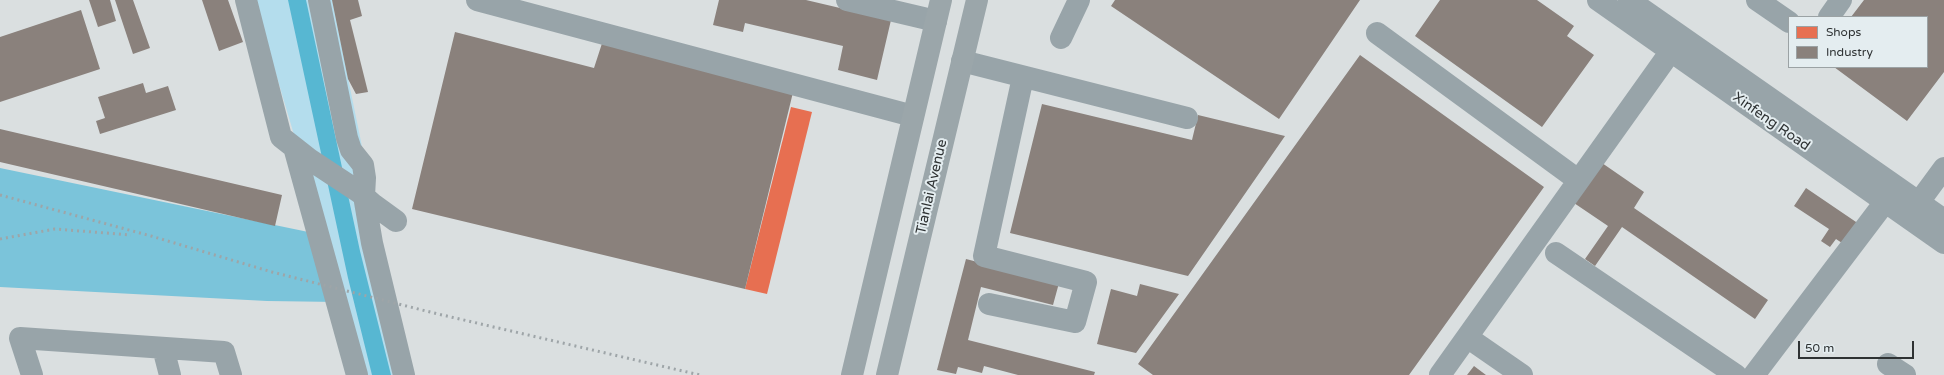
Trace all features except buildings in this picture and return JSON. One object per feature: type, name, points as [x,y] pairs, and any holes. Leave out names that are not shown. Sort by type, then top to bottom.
[{"type":"main road","name":"Tianlai Avenue","points":[[887,375],[977,0]]},
{"type":"main road","points":[[852,375],[938,10]]},
{"type":"street","points":[[246,0],[281,137],[301,153],[362,194],[396,221]]},
{"type":"street","points":[[319,0],[347,138],[351,150],[363,165],[365,178],[362,194],[372,243],[404,375]]},
{"type":"street","points":[[477,0],[913,116]]},
{"type":"street","points":[[847,0],[938,10]]},
{"type":"street","points":[[1061,38],[1079,0]]},
{"type":"street","name":"Xinfeng Road","points":[[1598,0],[1944,243]]},
{"type":"street","name":"Xinfeng Road","points":[[1629,0],[1653,6],[1944,220]]},
{"type":"street","points":[[1756,0],[1788,21]]},
{"type":"street","points":[[1830,16],[1841,0]]},
{"type":"street","points":[[1377,33],[1578,180]]},
{"type":"street","points":[[1440,375],[1671,51]]},
{"type":"street","points":[[962,61],[1187,118]]},
{"type":"street","points":[[989,304],[1075,322],[1086,282],[984,256],[1023,77]]},
{"type":"street","points":[[301,153],[357,375]]},
{"type":"street","points":[[1919,202],[1944,168]]},
{"type":"street","points":[[1754,375],[1885,202]]},
{"type":"street","points":[[1556,254],[1736,375]]},
{"type":"street","points":[[1467,337],[1522,375]]},
{"type":"street","points":[[32,375],[20,338],[224,352],[231,375]]},
{"type":"street","points":[[163,348],[170,375]]},
{"type":"shaded area","points":[[254,0],[332,0],[374,205],[413,375],[357,375],[333,266]]},
{"type":"shaded area","points":[[288,0],[306,0],[360,251],[391,375],[372,375],[348,278]]},
{"type":"shaded area","points":[[0,168],[318,234],[338,302],[267,301],[0,287]]},
{"type":"railway","points":[[0,195],[151,236],[272,272],[438,314],[700,375]]},
{"type":"railway","points":[[0,239],[55,229],[131,235]]}]
